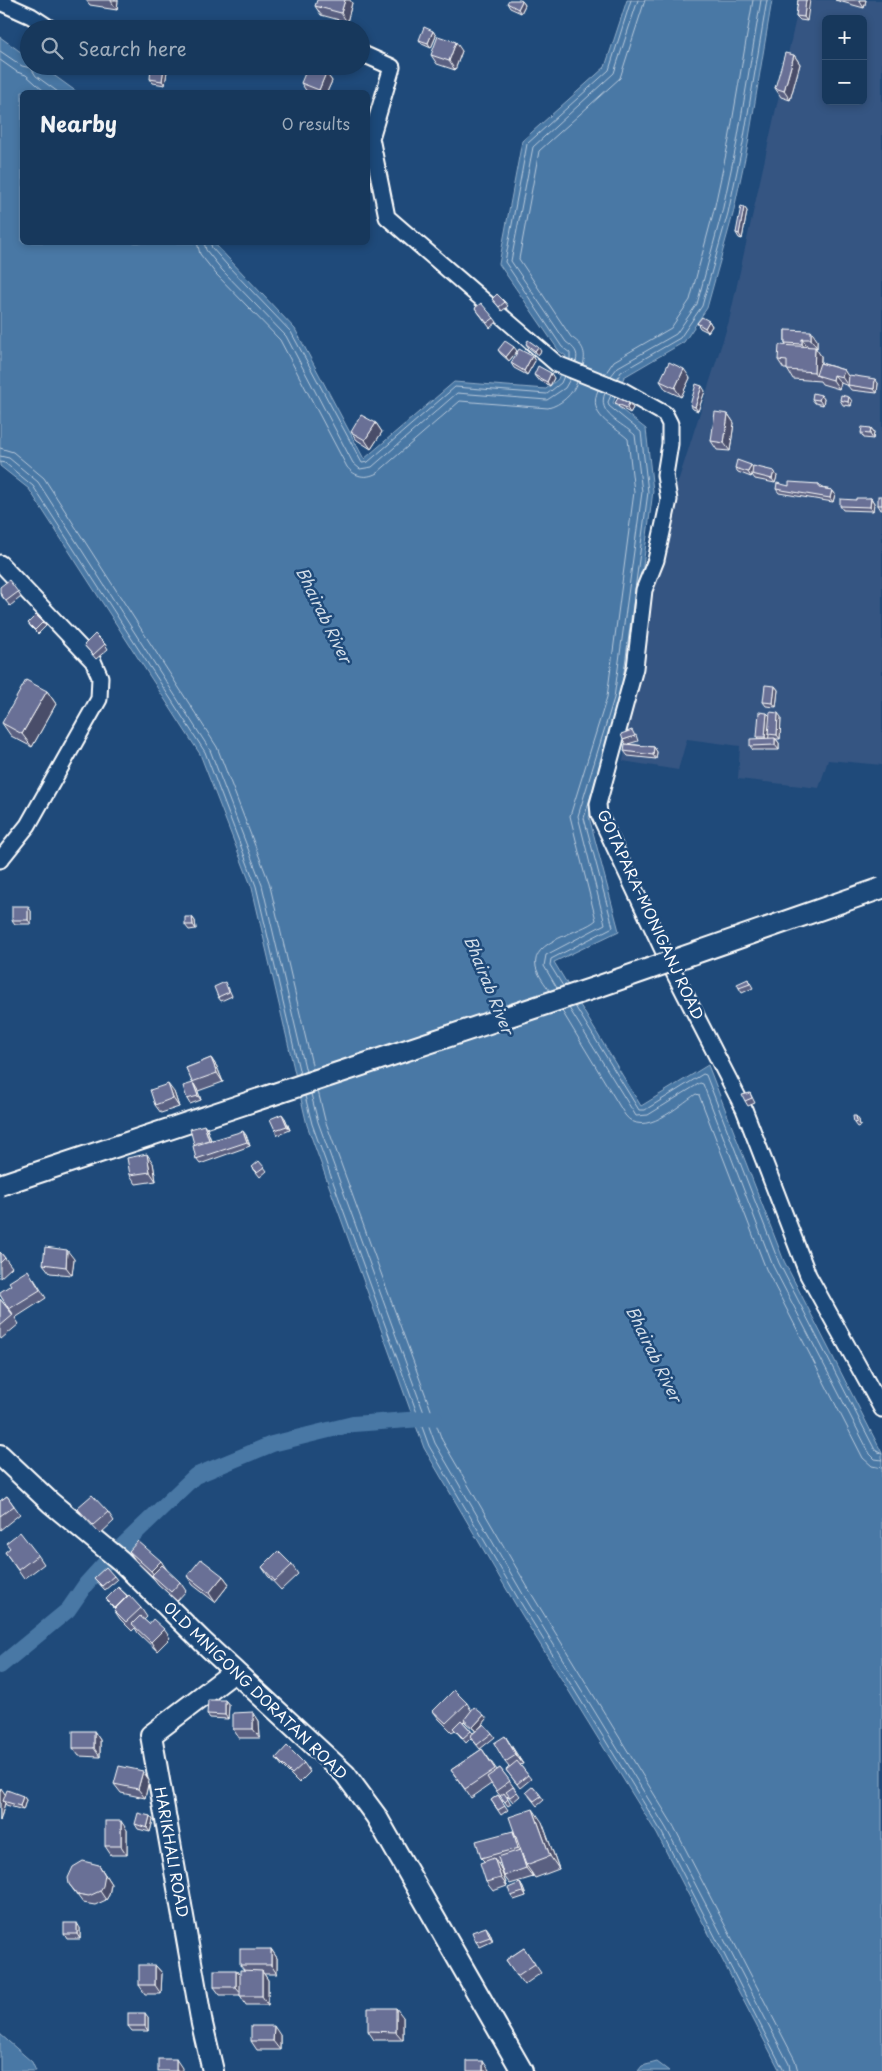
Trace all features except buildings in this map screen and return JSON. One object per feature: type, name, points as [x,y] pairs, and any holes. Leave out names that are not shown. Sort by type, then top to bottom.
[{"type":"main road","points":[[0,1185],[600,986],[882,888]]},
{"type":"main road","name":"OLD MNIGONG DORATAN ROAD","points":[[0,1455],[51,1503],[121,1560],[234,1672],[345,1774],[376,1816],[522,2071]]},
{"type":"main road","name":"HARIKHALI ROAD","points":[[213,2071],[202,2024],[151,1735],[234,1672]]},
{"type":"street","points":[[0,2],[37,20]]},
{"type":"street","name":"GOTAPARA-MONIGANJ ROAD","points":[[370,57],[392,67],[371,138],[387,217],[558,364],[622,390],[665,414],[670,424],[670,444],[665,474],[669,500],[656,560],[644,590],[635,668],[598,804],[599,814],[669,963],[744,1109],[808,1275],[882,1409]]},
{"type":"street","points":[[0,563],[93,661],[100,678],[99,699],[28,825],[0,860]]},
{"type":"shaded area","points":[[800,0],[882,0],[882,765],[828,760],[819,788],[738,779],[740,746],[687,739],[678,770],[623,761],[644,629],[677,485],[729,321]]},
{"type":"water","name":"Bhairab River","points":[[627,0],[772,0],[748,144],[733,214],[707,308],[684,342],[624,377],[613,403],[646,429],[653,491],[625,701],[589,817],[619,931],[554,962],[641,1106],[708,1065],[784,1261],[882,1453],[882,2071],[780,2071],[657,1834],[514,1602],[424,1448],[307,1125],[252,888],[200,754],[29,489],[0,466],[0,37],[20,51],[20,75],[53,75],[74,90],[20,90],[20,245],[216,245],[295,329],[364,459],[454,382],[546,389],[558,379],[566,356],[559,351],[499,264],[522,141],[605,67]]},
{"type":"water","points":[[0,2034],[32,2062],[36,2071],[0,2071]]},
{"type":"water","points":[[657,2062],[669,2071],[638,2071],[642,2066]]},
{"type":"waterway","points":[[121,1547],[195,1476],[272,1444],[353,1424],[435,1418]]},
{"type":"waterway","points":[[0,1666],[68,1610],[86,1584],[106,1562]]}]
